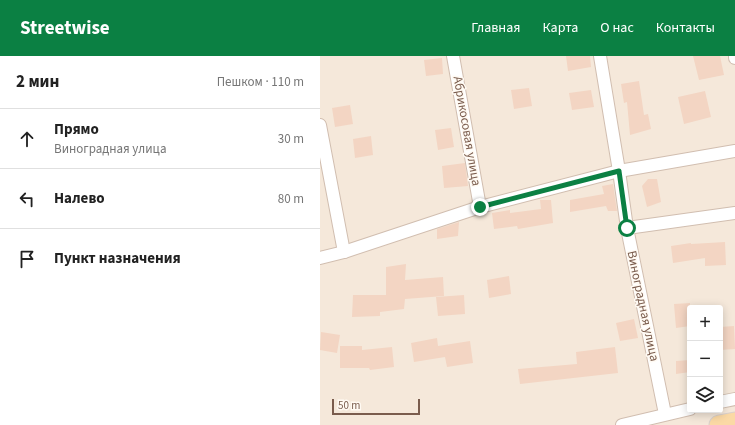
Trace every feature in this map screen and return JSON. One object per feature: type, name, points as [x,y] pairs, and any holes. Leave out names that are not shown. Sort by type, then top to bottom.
[{"type":"main road","points":[[718,425],[735,422]]},
{"type":"street","name":"Абрикосовая улица","points":[[453,56],[480,207]]},
{"type":"street","name":"Виноградная улица","points":[[600,56],[627,228],[665,414]]},
{"type":"street","points":[[320,125],[344,252]]},
{"type":"street","points":[[320,258],[344,252],[480,207],[619,171],[735,151]]},
{"type":"street","points":[[627,228],[735,213]]},
{"type":"street","points":[[723,401],[735,399]]},
{"type":"street","points":[[622,425],[687,410]]},
{"type":"shaded area","points":[[320,56],[735,56],[735,425],[320,425]]},
{"type":"building","points":[[566,56],[590,56],[591,67],[568,71]]},
{"type":"building","points":[[693,56],[720,56],[724,75],[699,80]]},
{"type":"building","points":[[442,58],[443,74],[426,76],[424,60]]},
{"type":"building","points":[[639,81],[644,115],[648,114],[651,129],[630,135],[627,102],[624,103],[621,84]]},
{"type":"building","points":[[529,88],[532,106],[514,109],[511,90]]},
{"type":"building","points":[[591,90],[594,107],[572,110],[569,93]]},
{"type":"building","points":[[705,91],[711,117],[684,124],[678,97]]},
{"type":"building","points":[[350,105],[353,124],[335,127],[332,108]]},
{"type":"building","points":[[451,128],[454,147],[438,150],[435,130]]},
{"type":"building","points":[[371,136],[373,155],[355,158],[353,139]]},
{"type":"building","points":[[465,163],[468,186],[444,188],[442,166]]},
{"type":"building","points":[[648,179],[657,179],[661,202],[647,207],[642,186]]},
{"type":"building","points":[[613,184],[617,211],[608,211],[606,206],[570,212],[570,200],[604,194],[602,186]]},
{"type":"building","points":[[540,200],[551,200],[553,223],[518,229],[517,226],[494,229],[492,213],[510,210],[510,213],[541,209]]},
{"type":"building","points":[[459,222],[458,236],[437,239],[437,229]]},
{"type":"building","points":[[725,242],[726,265],[705,266],[705,258],[673,263],[671,246],[691,243]]},
{"type":"building","points":[[406,264],[405,280],[443,277],[444,296],[405,299],[404,309],[380,312],[380,316],[352,317],[353,295],[386,295],[386,267]]},
{"type":"building","points":[[509,276],[511,294],[489,298],[487,280]]},
{"type":"building","points":[[464,295],[465,314],[438,316],[436,297]]},
{"type":"building","points":[[690,303],[690,305],[687,305],[687,326],[676,328],[674,304]]},
{"type":"building","points":[[634,319],[638,338],[620,341],[616,323]]},
{"type":"building","points":[[734,326],[735,349],[723,350],[723,327]]},
{"type":"building","points":[[321,332],[340,335],[337,353],[320,350]]},
{"type":"building","points":[[437,338],[438,346],[470,341],[473,363],[447,367],[445,357],[414,362],[411,343]]},
{"type":"building","points":[[340,346],[362,346],[362,350],[392,347],[394,367],[370,370],[369,368],[340,368]]},
{"type":"building","points":[[615,347],[618,373],[520,384],[518,369],[577,364],[576,352]]},
{"type":"building","points":[[687,360],[687,372],[676,374],[676,361]]},
{"type":"route","points":[[480,207],[619,171],[627,228]]}]
